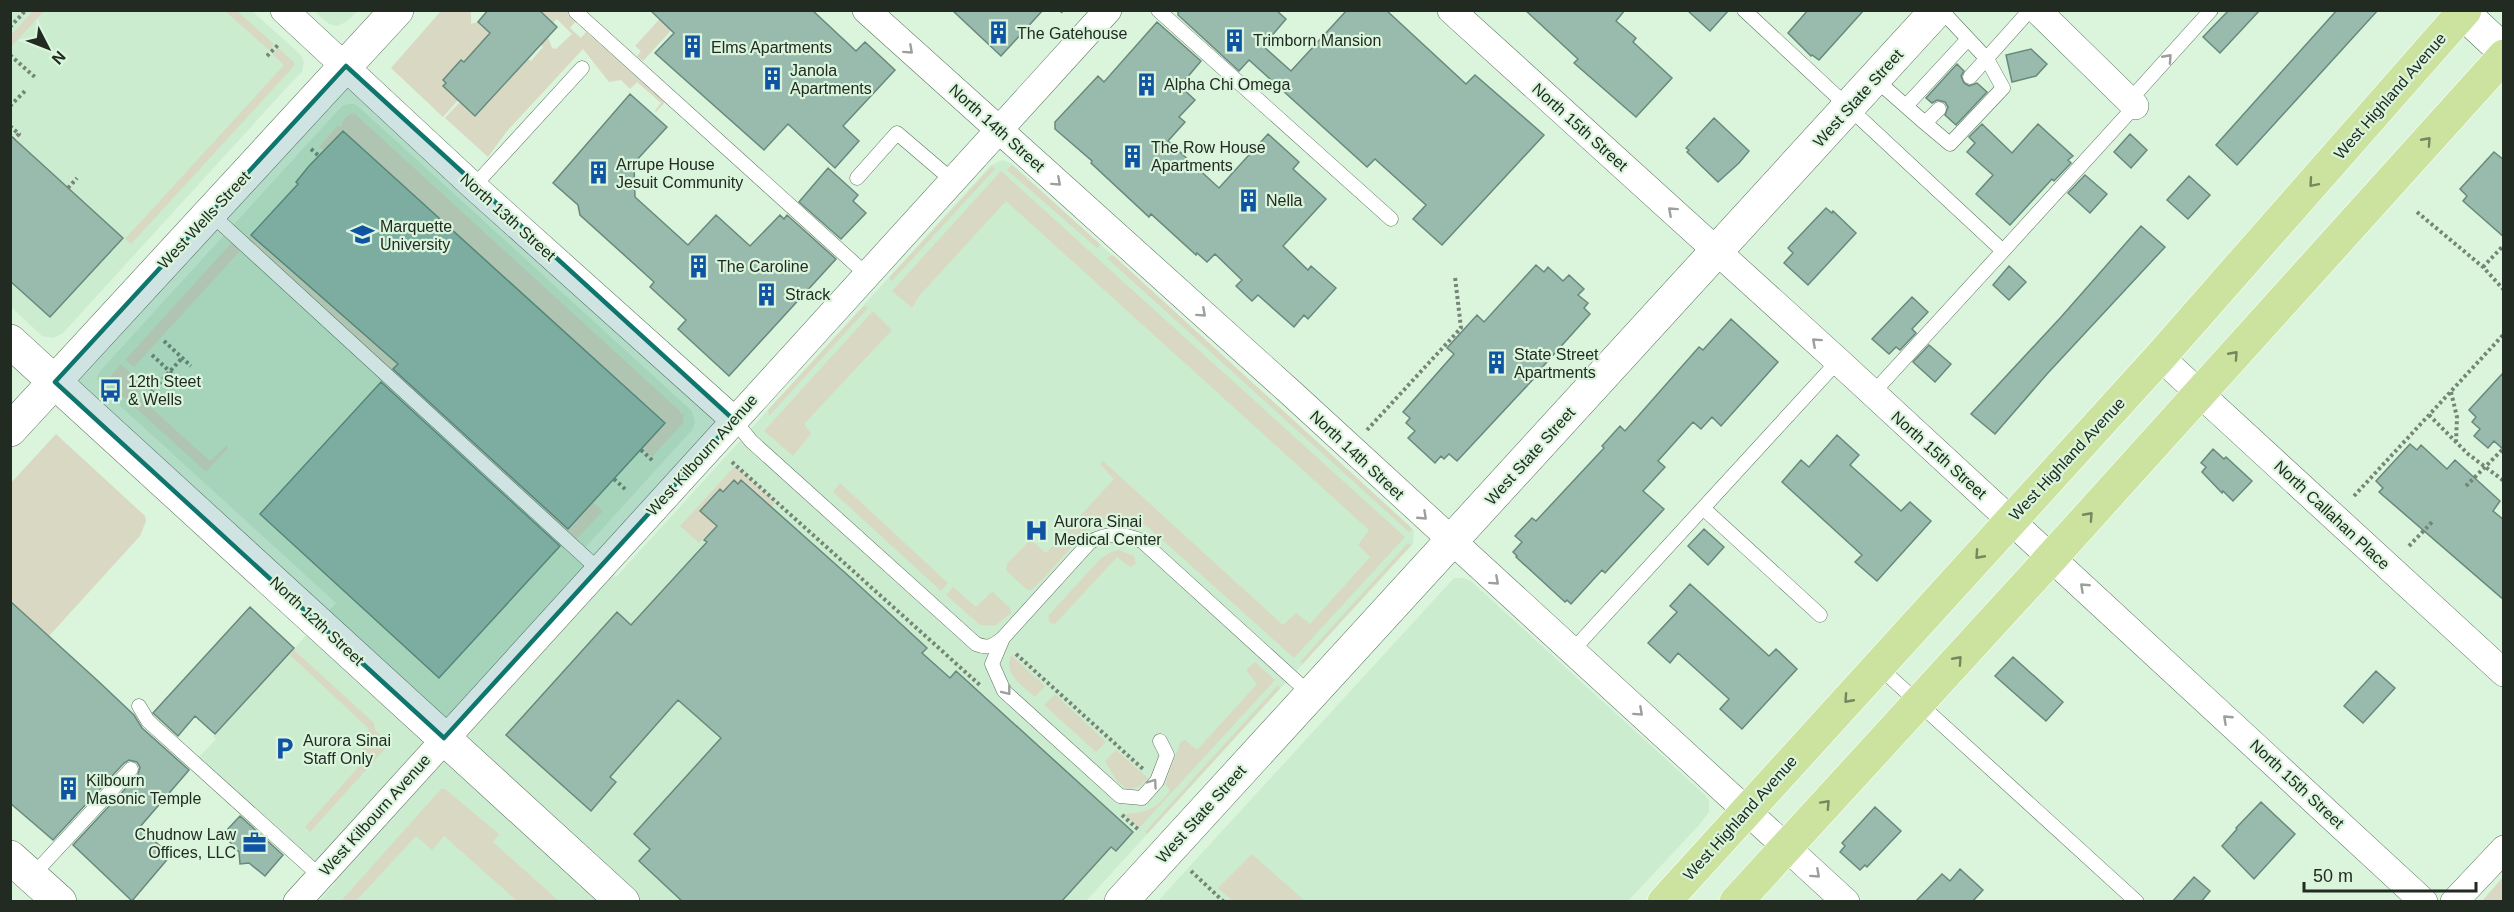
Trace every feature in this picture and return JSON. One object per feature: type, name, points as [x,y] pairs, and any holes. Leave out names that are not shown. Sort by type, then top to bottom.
[{"type":"main road","name":"West Highland Avenue","points":[[1664,902],[2160,357],[2463,11]]},
{"type":"main road","points":[[1736,902],[2051,558],[2504,53]]},
{"type":"street","name":"North 13th Street","points":[[284,10],[474,186],[734,420]]},
{"type":"street","name":"West Wells Street","points":[[10,430],[397,10]]},
{"type":"street","name":"North 14th Street","points":[[866,10],[1290,392],[1846,902]]},
{"type":"street","name":"West Kilbourn Avenue","points":[[297,902],[1108,10]]},
{"type":"street","name":"North 15th Street","points":[[1451,10],[1838,361],[2424,902]]},
{"type":"street","name":"West State Street","points":[[1121,902],[1310,693],[1939,10]]},
{"type":"street","points":[[2037,10],[2132,104]]},
{"type":"street","points":[[2463,11],[2504,53]]},
{"type":"street","name":"North 12th Street","points":[[10,341],[623,902]]},
{"type":"street","name":"North Callahan Place","points":[[2160,357],[2504,673]]},
{"type":"street","points":[[2454,902],[2504,849]]},
{"type":"street","points":[[21,867],[60,902]]},
{"type":"lane","points":[[577,10],[576,12],[866,274]]},
{"type":"lane","points":[[1158,10],[1391,219]]},
{"type":"lane","points":[[1744,10],[2003,251]]},
{"type":"lane","points":[[1875,79],[1950,144],[2002,88],[1987,59],[1939,10]]},
{"type":"lane","points":[[1970,76],[2031,10]]},
{"type":"lane","points":[[1872,394],[2003,251],[2211,10]]},
{"type":"lane","points":[[1906,106],[1968,39]]},
{"type":"lane","points":[[474,186],[582,68]]},
{"type":"lane","points":[[1925,123],[1939,109]]},
{"type":"lane","points":[[857,178],[897,133],[952,180]]},
{"type":"lane","points":[[210,213],[598,569]]},
{"type":"lane","points":[[1572,651],[1838,361]]},
{"type":"lane","points":[[734,420],[751,441],[967,637],[984,647],[993,646],[1003,638],[1090,542],[1101,536],[1126,534],[1142,541],[1310,693]]},
{"type":"lane","points":[[1703,508],[1820,615]]},
{"type":"lane","points":[[1003,638],[992,664],[1004,691],[1120,796],[1142,798],[1157,781],[1167,755],[1160,741]]},
{"type":"lane","points":[[1878,666],[2137,902]]},
{"type":"lane","points":[[139,706],[148,722],[320,876]]},
{"type":"lane","points":[[21,867],[131,769]]},
{"type":"path","points":[[10,27],[26,10]]},
{"type":"path","points":[[267,56],[279,44]]},
{"type":"path","points":[[10,56],[36,78]]},
{"type":"path","points":[[10,106],[24,91]]},
{"type":"path","points":[[10,126],[19,134],[14,139]]},
{"type":"path","points":[[311,149],[318,155]]},
{"type":"path","points":[[68,188],[77,178]]},
{"type":"path","points":[[2417,212],[2483,267],[2504,290]]},
{"type":"path","points":[[2483,267],[2504,245]]},
{"type":"path","points":[[1367,430],[1462,329],[1455,277]]},
{"type":"path","points":[[2354,496],[2504,334]]},
{"type":"path","points":[[164,341],[191,366]]},
{"type":"path","points":[[152,355],[179,380]]},
{"type":"path","points":[[147,397],[152,388],[182,358]]},
{"type":"path","points":[[2451,392],[2457,417],[2456,443]]},
{"type":"path","points":[[2429,415],[2456,443],[2504,481]]},
{"type":"path","points":[[2466,486],[2502,449]]},
{"type":"path","points":[[641,450],[653,461]]},
{"type":"path","points":[[732,462],[989,692]]},
{"type":"path","points":[[614,479],[626,490]]},
{"type":"path","points":[[2409,546],[2433,521]]},
{"type":"path","points":[[1016,654],[1148,773]]},
{"type":"path","points":[[1118,811],[1140,831]]},
{"type":"path","points":[[1191,871],[1224,902]]},
{"type":"highlighted area","points":[[346,66],[734,420],[444,738],[55,382]]},
{"type":"shaded area","points":[[10,11],[252,11],[300,54],[304,62],[302,72],[63,333],[53,338],[42,336],[11,307]]},
{"type":"shaded area","points":[[33,11],[44,11],[11,47],[11,35]]},
{"type":"shaded area","points":[[225,11],[237,11],[274,44],[269,50]]},
{"type":"shaded area","points":[[314,11],[358,11],[346,22],[337,26],[329,24]]},
{"type":"shaded area","points":[[441,11],[471,11],[471,24],[478,22],[490,33],[443,86],[458,100],[443,117],[391,68]]},
{"type":"shaded area","points":[[539,11],[568,11],[568,15],[576,21],[570,28],[581,38],[586,32],[665,102],[656,112],[661,103],[637,82],[630,89],[621,80],[609,82],[583,49],[507,131],[488,157],[445,118],[460,102],[476,115],[528,59],[531,61],[548,37],[552,48],[556,49],[572,34],[557,19],[553,23]]},
{"type":"shaded area","points":[[667,11],[689,11],[643,61],[637,56],[641,51],[635,46]]},
{"type":"shaded area","points":[[278,48],[294,62],[294,66],[131,244],[125,239],[284,65],[273,55]]},
{"type":"shaded area","name":"Aurora Sinai Medical Center","points":[[348,104],[359,107],[692,411],[695,422],[692,430],[585,548],[616,577],[991,165],[1002,160],[1011,163],[1409,525],[1414,531],[1413,544],[1086,901],[319,901],[335,883],[197,759],[216,739],[213,737],[336,603],[107,394],[97,377],[342,106]]},
{"type":"shaded area","points":[[354,113],[681,412],[679,414],[684,414],[683,423],[652,457],[642,448],[665,422],[343,131],[323,150],[319,147],[338,125],[340,127],[346,117]]},
{"type":"shaded area","points":[[1012,165],[1100,244],[1098,249],[1007,170]]},
{"type":"shaded area","points":[[992,166],[995,169],[892,281],[889,278]]},
{"type":"shaded area","points":[[1001,171],[1405,537],[1294,658],[1149,528],[1131,519],[1114,518],[1098,524],[1084,535],[1031,590],[1027,590],[1006,570],[1007,564],[1029,541],[1046,553],[1114,479],[1100,464],[1103,461],[1283,625],[1296,613],[1310,624],[1370,557],[1358,545],[1369,530],[1006,201],[919,296],[912,308],[892,291]]},
{"type":"shaded area","points":[[251,235],[333,307],[335,306],[572,525],[593,502],[603,511],[576,540],[248,238]]},
{"type":"shaded area","points":[[233,241],[242,249],[134,367],[125,360]]},
{"type":"shaded area","points":[[1113,255],[1412,529],[1409,532],[1107,258]]},
{"type":"shaded area","points":[[864,306],[868,308],[769,416],[768,410]]},
{"type":"shaded area","points":[[873,311],[892,330],[804,424],[811,434],[793,456],[764,431]]},
{"type":"shaded area","points":[[121,364],[144,385],[136,394],[210,461],[227,445],[228,448],[206,472],[106,381]]},
{"type":"shaded area","points":[[56,434],[145,516],[146,521],[140,536],[49,636],[11,601],[10,484]]},
{"type":"shaded area","points":[[735,466],[775,502],[771,508],[767,502],[763,505],[741,481],[738,484],[734,480],[723,492],[719,490],[700,511],[717,526],[699,543],[680,526]]},
{"type":"shaded area","points":[[840,483],[948,583],[941,591],[833,492]]},
{"type":"shaded area","points":[[1408,543],[1411,545],[1303,663],[1300,662]]},
{"type":"shaded area","points":[[1119,550],[1134,556],[1136,564],[1130,567],[1117,557],[1055,624],[1050,623],[1048,616],[1101,558]]},
{"type":"shaded area","points":[[1454,578],[1471,581],[1704,794],[1709,800],[1709,812],[1700,824],[1628,901],[1157,902]]},
{"type":"shaded area","points":[[953,587],[976,607],[993,592],[1010,608],[1011,613],[995,626],[980,625],[946,595]]},
{"type":"shaded area","points":[[294,650],[374,723],[375,730],[387,740],[386,748],[310,832],[305,827],[369,755],[357,743],[369,729],[290,655]]},
{"type":"shaded area","points":[[1011,655],[1045,686],[1035,697],[1012,674],[1009,662]]},
{"type":"shaded area","points":[[1255,662],[1275,680],[1139,828],[1124,814],[1151,809],[1161,802],[1170,790],[1165,784],[1181,741],[1185,740],[1197,750],[1257,684],[1246,670]]},
{"type":"shaded area","points":[[1278,685],[1280,688],[1147,834],[1145,832]]},
{"type":"shaded area","points":[[1055,694],[1106,742],[1096,752],[1044,705]]},
{"type":"shaded area","points":[[1116,750],[1148,778],[1139,787],[1127,789],[1117,781],[1105,761]]},
{"type":"shaded area","points":[[441,789],[445,789],[499,834],[493,842],[559,901],[517,901],[444,836],[432,850],[416,836],[356,901],[341,901]]},
{"type":"shaded area","points":[[1252,854],[1305,901],[1233,901],[1218,888]]},
{"type":"shaded area","points":[[2503,877],[2503,901],[2482,901]]},
{"type":"building","points":[[488,10],[539,10],[557,27],[475,116],[443,86],[446,83],[443,80],[461,60],[464,62],[490,33],[478,22]]},
{"type":"building","points":[[650,10],[812,10],[856,51],[865,42],[895,70],[843,126],[859,141],[835,168],[788,124],[764,150],[655,53],[674,33]]},
{"type":"building","name":"The Gatehouse","points":[[952,10],[1043,10],[1001,56]]},
{"type":"building","points":[[1178,10],[1276,10],[1286,19],[1263,46],[1291,71],[1347,10],[1386,10],[1466,84],[1475,75],[1544,135],[1442,245],[1413,219],[1426,205],[1375,159],[1367,167],[1249,60],[1239,71],[1178,15]]},
{"type":"building","points":[[1525,10],[1625,10],[1616,21],[1636,38],[1633,42],[1672,78],[1636,117],[1574,63],[1578,59]]},
{"type":"building","points":[[1687,10],[1729,10],[1710,31]]},
{"type":"building","points":[[1808,10],[1864,10],[1819,60],[1811,56],[1788,33]]},
{"type":"building","points":[[2229,10],[2260,10],[2220,53],[2203,37]]},
{"type":"building","points":[[2337,10],[2378,10],[2237,165],[2216,145]]},
{"type":"building","points":[[1157,22],[1201,61],[1180,86],[1195,100],[1179,117],[1185,122],[1168,141],[1219,188],[1268,134],[1299,162],[1293,169],[1326,199],[1283,246],[1308,270],[1311,266],[1336,288],[1308,319],[1304,315],[1294,327],[1258,295],[1252,301],[1236,286],[1242,280],[1215,254],[1207,262],[1197,253],[1196,255],[1151,214],[1149,217],[1091,163],[1092,161],[1055,129],[1055,122],[1098,76],[1104,82]]},
{"type":"building","points":[[2031,49],[2047,64],[2036,76],[2012,82],[2006,55]]},
{"type":"building","points":[[1957,64],[1964,71],[1961,76],[1964,83],[1969,86],[1977,83],[1987,92],[1956,125],[1945,115],[1948,107],[1945,102],[1937,100],[1932,103],[1926,98]]},
{"type":"building","points":[[630,94],[667,127],[634,163],[635,197],[688,245],[716,215],[750,246],[780,215],[784,219],[787,215],[836,259],[729,376],[678,329],[686,320],[650,287],[654,282],[580,215],[578,205],[553,183]]},
{"type":"building","points":[[1714,118],[1749,151],[1718,182],[1687,152],[1689,150],[1686,148]]},
{"type":"building","points":[[1982,124],[2012,153],[2038,124],[2073,156],[2068,160],[2071,163],[2054,181],[2052,179],[2010,225],[1976,194],[1993,175],[1967,152],[1975,143],[1969,137]]},
{"type":"building","points":[[343,131],[665,423],[568,529],[393,369],[398,364],[251,235],[298,184],[296,182],[309,166]]},
{"type":"building","points":[[2130,134],[2147,150],[2131,168],[2114,152]]},
{"type":"building","points":[[10,135],[123,238],[50,317],[10,281]]},
{"type":"building","points":[[2494,152],[2504,160],[2504,237],[2463,201],[2467,196],[2460,189]]},
{"type":"building","points":[[828,168],[858,195],[853,201],[866,213],[841,239],[799,202]]},
{"type":"building","points":[[2085,175],[2107,194],[2090,213],[2068,193]]},
{"type":"building","points":[[2189,176],[2210,195],[2188,219],[2167,200]]},
{"type":"building","points":[[1826,208],[1832,213],[1833,211],[1856,233],[1808,285],[1784,263],[1793,253],[1788,248]]},
{"type":"building","points":[[2141,226],[2165,247],[2047,374],[1995,434],[1971,414]]},
{"type":"building","name":"State Street Apartments","points":[[1536,265],[1544,272],[1548,267],[1563,281],[1569,275],[1584,289],[1578,295],[1588,303],[1584,308],[1590,314],[1457,461],[1449,454],[1444,459],[1441,456],[1435,463],[1408,438],[1415,431],[1406,423],[1410,418],[1403,412],[1454,354],[1447,348],[1477,315],[1484,322]]},
{"type":"building","points":[[2009,266],[2026,282],[2009,300],[1993,285]]},
{"type":"building","points":[[1912,297],[1928,312],[1912,329],[1916,333],[1900,350],[1896,347],[1889,354],[1872,339]]},
{"type":"building","points":[[1731,319],[1778,362],[1721,426],[1712,417],[1701,429],[1693,422],[1658,461],[1665,467],[1643,491],[1664,509],[1605,573],[1602,570],[1571,604],[1567,600],[1565,602],[1516,557],[1513,552],[1522,542],[1515,536],[1532,518],[1536,521],[1604,448],[1602,446],[1620,426],[1625,431],[1699,347],[1703,350]]},
{"type":"building","points":[[1929,345],[1951,364],[1935,382],[1913,362]]},
{"type":"building","points":[[2504,372],[2504,450],[2494,441],[2488,448],[2474,436],[2480,429],[2472,422],[2476,417],[2469,410]]},
{"type":"building","points":[[381,382],[560,546],[439,678],[260,514]]},
{"type":"building","points":[[1837,435],[1859,455],[1850,465],[1901,511],[1910,502],[1931,521],[1877,581],[1855,562],[1862,555],[1782,482],[1801,460],[1809,467]]},
{"type":"building","points":[[2410,444],[2417,450],[2421,445],[2447,469],[2455,460],[2500,501],[2493,511],[2504,520],[2504,600],[2379,492],[2383,488],[2376,481]]},
{"type":"building","points":[[2213,449],[2224,459],[2226,457],[2252,481],[2233,501],[2202,472],[2206,467],[2201,463]]},
{"type":"building","points":[[734,480],[738,484],[741,480],[851,578],[927,648],[922,653],[950,678],[956,671],[1133,832],[1116,851],[1111,847],[1061,902],[683,902],[639,861],[650,849],[634,834],[721,738],[678,700],[610,777],[616,782],[591,811],[506,735],[617,612],[631,625],[707,542],[704,540],[717,526],[700,511],[720,489],[723,492]]},
{"type":"building","points":[[1704,529],[1724,547],[1708,565],[1688,546]]},
{"type":"building","points":[[1690,584],[1769,656],[1776,649],[1797,669],[1742,729],[1720,709],[1729,699],[1678,653],[1670,663],[1648,643],[1677,612],[1670,606]]},
{"type":"building","points":[[10,601],[98,681],[134,715],[142,728],[189,770],[139,828],[171,855],[132,901],[73,845],[138,775],[140,767],[137,762],[129,760],[124,763],[53,840],[10,803]]},
{"type":"building","points":[[250,607],[294,648],[215,734],[195,716],[178,736],[153,713]]},
{"type":"building","points":[[2013,657],[2063,702],[2046,721],[1995,676]]},
{"type":"building","points":[[2376,671],[2395,688],[2363,723],[2344,706]]},
{"type":"building","points":[[2261,802],[2295,834],[2254,879],[2222,846]]},
{"type":"building","points":[[1875,807],[1901,831],[1867,867],[1865,865],[1860,870],[1840,852],[1845,846],[1842,843]]},
{"type":"building","name":"Chudnow Law Offices, LLC","points":[[240,816],[283,855],[265,876],[249,863],[240,864],[239,852],[228,840],[231,835],[226,831]]},
{"type":"building","points":[[1960,869],[1983,890],[1972,902],[1915,902],[1942,874],[1950,881]]},
{"type":"building","points":[[2194,877],[2210,891],[2201,902],[2172,902]]},
{"type":"place","name":"The Gatehouse","points":[[999,33]]},
{"type":"place","name":"Trimborn Mansion","points":[[1235,40]]},
{"type":"place","name":"Elms Apartments","points":[[693,47]]},
{"type":"place","name":"Janola Apartments","points":[[772,79]]},
{"type":"place","name":"Alpha Chi Omega","points":[[1146,84]]},
{"type":"place","name":"The Row House Apartments","points":[[1133,156]]},
{"type":"place","name":"Arrupe House Jesuit Community","points":[[598,173]]},
{"type":"place","name":"Nella","points":[[1248,200]]},
{"type":"place","name":"Marquette University","points":[[362,235]]},
{"type":"place","name":"The Caroline","points":[[699,266]]},
{"type":"place","name":"Strack","points":[[767,294]]},
{"type":"place","name":"State Street Apartments","points":[[1496,363]]},
{"type":"place","name":"12th Steet & Wells","points":[[110,390]]},
{"type":"place","name":"Aurora Sinai Medical Center","points":[[1036,530]]},
{"type":"place","name":"Aurora Sinai Staff Only","points":[[285,749]]},
{"type":"place","name":"Kilbourn Masonic Temple","points":[[68,789]]},
{"type":"place","name":"Chudnow Law Offices, LLC","points":[[254,843]]}]
